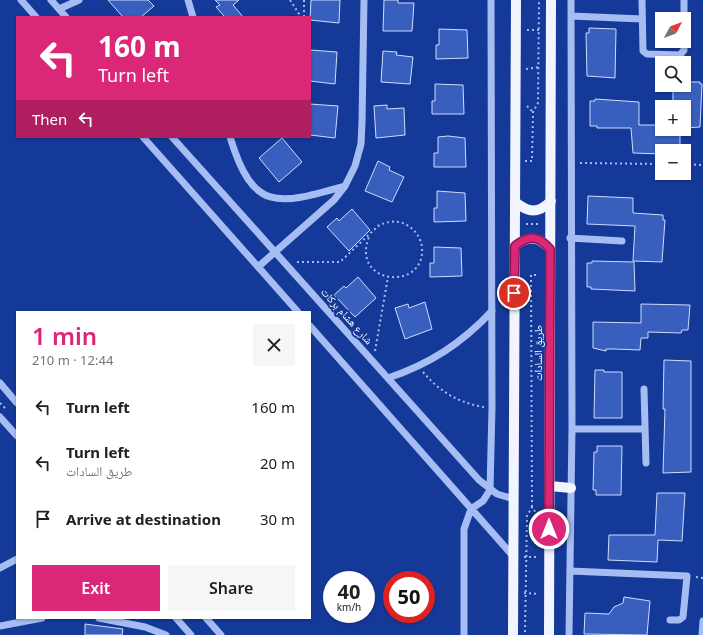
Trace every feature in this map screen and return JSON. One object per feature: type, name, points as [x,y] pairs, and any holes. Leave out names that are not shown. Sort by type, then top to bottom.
[{"type":"main road","points":[[513,635],[516,0]]},
{"type":"main road","name":"طريق السادات","points":[[549,635],[551,0]]},
{"type":"main road","points":[[515,202],[523,209],[533,211],[543,208],[551,201]]},
{"type":"main road","points":[[515,246],[524,239],[534,237],[543,241],[550,249]]},
{"type":"main road","points":[[550,486],[571,488]]},
{"type":"street","points":[[21,0],[35,16]]},
{"type":"street","points":[[51,0],[65,16]]},
{"type":"street","points":[[59,9],[80,0]]},
{"type":"street","points":[[188,0],[193,16]]},
{"type":"street","points":[[258,267],[334,200],[345,186],[355,166],[361,144],[364,0]]},
{"type":"street","points":[[464,635],[464,530],[471,509],[483,501],[490,490],[492,408],[492,0]]},
{"type":"street","points":[[569,635],[572,429],[570,238],[571,0]]},
{"type":"street","points":[[642,0],[643,51],[647,54],[680,55],[684,50],[684,0]]},
{"type":"street","points":[[571,16],[642,18]]},
{"type":"street","points":[[144,138],[297,311]]},
{"type":"street","name":"شارع هشام بركات","points":[[173,138],[479,480],[490,490],[514,499]]},
{"type":"street","points":[[230,138],[236,157],[246,179],[261,194],[282,200],[304,198],[345,186]]},
{"type":"street","points":[[570,238],[622,241]]},
{"type":"street","points":[[388,378],[418,367],[458,343],[492,311]]},
{"type":"street","points":[[311,327],[513,556]]},
{"type":"street","points":[[0,383],[16,402]]},
{"type":"street","points":[[644,389],[646,463]]},
{"type":"street","points":[[0,417],[16,435]]},
{"type":"street","points":[[572,429],[645,429]]},
{"type":"street","points":[[0,568],[16,560]]},
{"type":"street","points":[[570,571],[687,576],[683,617],[679,620],[670,620]]},
{"type":"street","points":[[0,626],[37,619]]},
{"type":"street","points":[[104,619],[144,627],[166,635]]},
{"type":"street","points":[[177,619],[191,635]]},
{"type":"street","points":[[207,619],[221,635]]},
{"type":"street","points":[[702,635],[703,621]]},
{"type":"path","points":[[290,0],[302,16]]},
{"type":"path","points":[[303,16],[304,0]]},
{"type":"path","points":[[515,161],[532,161],[533,112],[538,103],[539,0]]},
{"type":"path","points":[[527,30],[539,30]]},
{"type":"path","points":[[526,69],[539,67]]},
{"type":"path","points":[[571,163],[655,164]]},
{"type":"path","points":[[691,164],[703,164]]},
{"type":"path","points":[[284,263],[340,262],[378,226],[384,223],[398,222],[410,227],[419,237],[422,251],[418,264],[414,270],[402,276],[388,277],[376,272],[368,262],[366,249],[369,236]]},
{"type":"path","points":[[515,224],[550,224]]},
{"type":"path","points":[[525,635],[527,516],[532,507],[531,275],[550,275]]},
{"type":"path","points":[[373,362],[388,277]]},
{"type":"path","points":[[418,367],[433,384],[451,397],[471,405],[492,408]]},
{"type":"path","points":[[532,507],[537,514],[538,519]]},
{"type":"path","points":[[538,549],[538,557]]},
{"type":"path","points":[[513,556],[549,557]]},
{"type":"path","points":[[513,593],[549,595]]},
{"type":"building","points":[[108,0],[148,0],[154,6],[142,16],[122,16]]},
{"type":"building","points":[[215,0],[239,0],[233,5],[242,16],[224,16],[216,7],[220,5]]},
{"type":"building","points":[[311,0],[340,0],[339,23],[311,20]]},
{"type":"building","points":[[384,0],[398,0],[398,3],[414,3],[412,31],[383,31]]},
{"type":"building","points":[[589,28],[616,29],[615,78],[587,76],[586,33],[589,33]]},
{"type":"building","points":[[439,29],[467,30],[468,58],[436,59],[436,45],[439,45]]},
{"type":"building","points":[[311,50],[337,52],[335,84],[311,81]]},
{"type":"building","points":[[383,51],[397,52],[396,55],[413,57],[410,84],[381,82]]},
{"type":"building","points":[[691,82],[700,82],[700,84],[702,84],[700,127],[691,128],[691,100],[673,100],[673,92],[691,92]]},
{"type":"building","points":[[435,84],[463,85],[464,114],[432,114],[432,101],[435,101]]},
{"type":"building","points":[[595,99],[639,102],[639,125],[655,125],[655,136],[680,136],[680,144],[655,144],[655,154],[633,153],[631,128],[597,128],[597,126],[590,126],[590,101],[595,101]]},
{"type":"building","points":[[311,104],[338,106],[335,138],[311,135]]},
{"type":"building","points":[[387,105],[387,109],[404,108],[405,135],[376,138],[374,106]]},
{"type":"building","points":[[448,136],[465,138],[466,167],[434,167],[434,153],[438,153],[438,137]]},
{"type":"building","points":[[282,138],[302,162],[279,182],[259,158]]},
{"type":"building","points":[[378,161],[390,167],[389,170],[404,177],[392,202],[365,191]]},
{"type":"building","points":[[437,191],[465,193],[466,221],[434,222],[434,208],[437,208]]},
{"type":"building","points":[[588,196],[633,198],[633,213],[663,215],[663,220],[665,220],[662,262],[633,261],[635,226],[587,224]]},
{"type":"building","points":[[352,209],[370,230],[349,251],[327,227],[337,218],[339,221]]},
{"type":"building","points":[[434,247],[461,248],[462,276],[430,277],[430,263],[434,263]]},
{"type":"building","points":[[592,261],[634,262],[635,291],[591,289],[591,287],[587,287],[587,263],[592,263]]},
{"type":"building","points":[[358,277],[376,298],[355,317],[334,295],[344,286],[346,288]]},
{"type":"building","points":[[425,302],[432,329],[405,339],[395,308],[408,304],[409,308]]},
{"type":"building","points":[[641,304],[690,305],[688,330],[682,330],[681,333],[648,332],[648,338],[641,338],[640,350],[606,349],[606,351],[593,348],[593,322],[641,323]]},
{"type":"building","points":[[664,360],[691,361],[691,472],[663,473],[665,409],[663,409]]},
{"type":"building","points":[[595,370],[604,370],[604,372],[622,372],[622,418],[594,418]]},
{"type":"building","points":[[597,446],[622,446],[621,495],[596,495],[596,490],[593,490],[594,452],[597,452]]},
{"type":"building","points":[[657,493],[685,493],[682,541],[658,540],[657,562],[608,560],[609,535],[655,535]]},
{"type":"building","points":[[624,597],[650,601],[647,635],[584,634],[585,613],[609,614],[614,607],[623,603]]},
{"type":"building","points":[[85,624],[123,629],[122,635],[85,635]]},
{"type":"route","points":[[514,293],[515,246],[524,239],[534,237],[543,241],[550,249],[549,529]]}]
